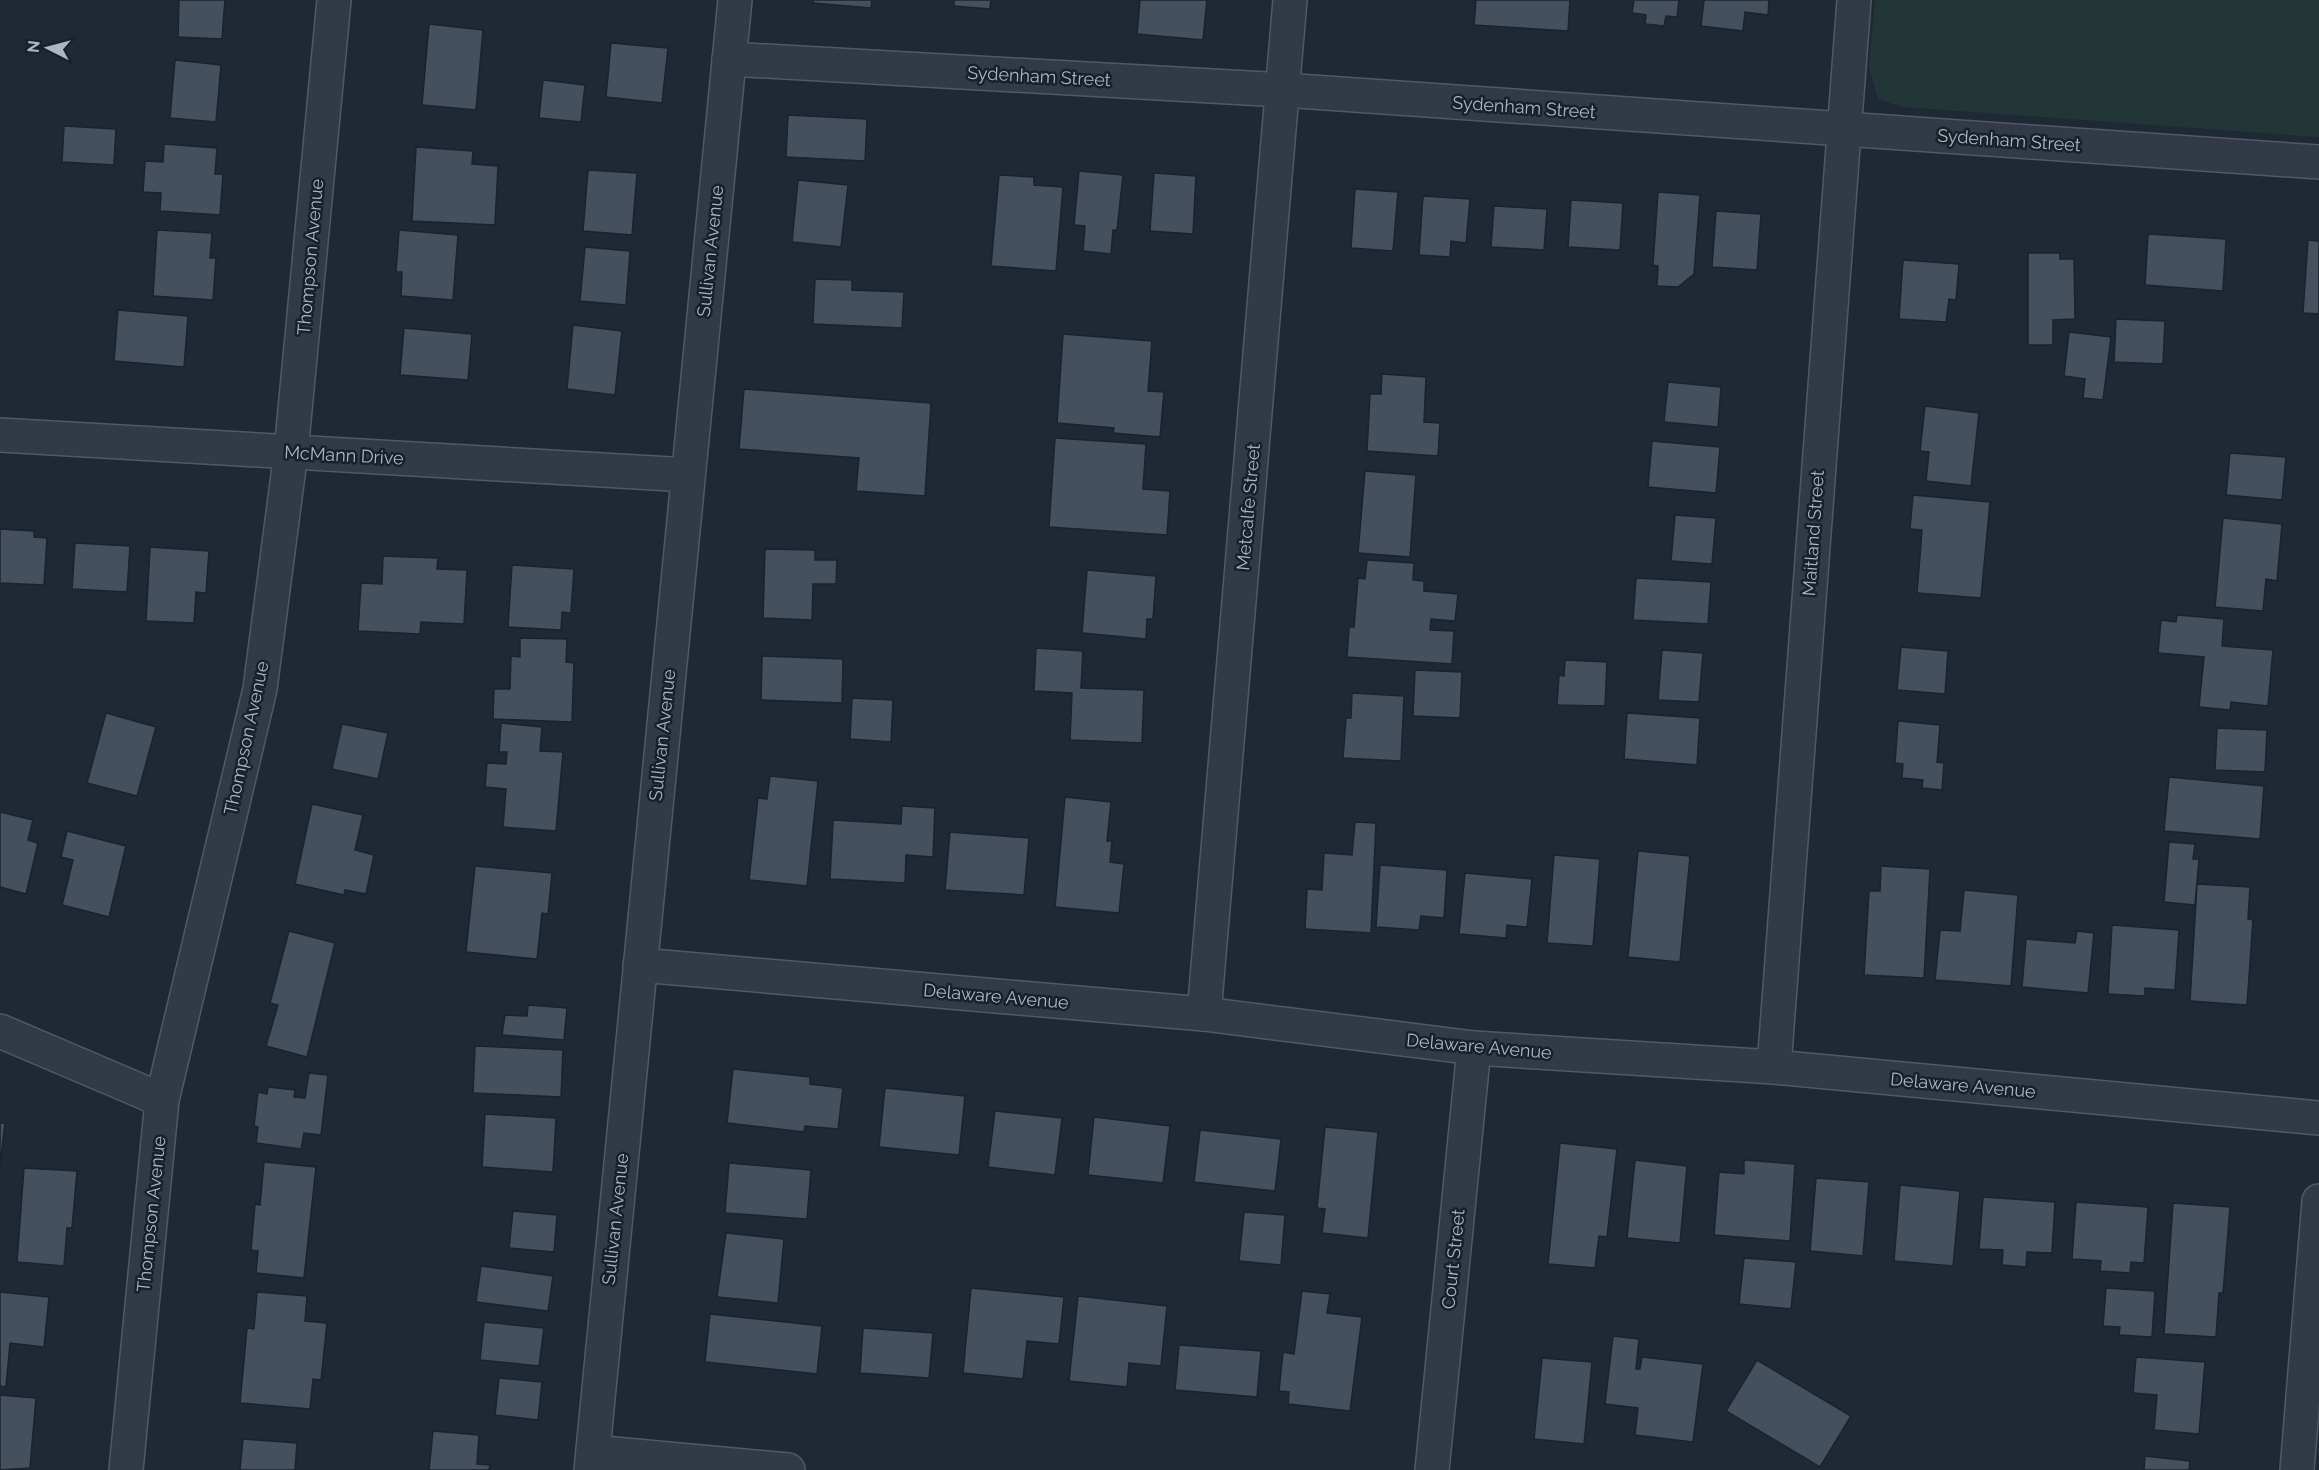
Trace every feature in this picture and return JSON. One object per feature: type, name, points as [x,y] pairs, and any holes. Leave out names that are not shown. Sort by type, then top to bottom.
[{"type":"street","name":"Thompson Avenue","points":[[126,1470],[162,1100],[260,689],[291,452],[334,0]]},
{"type":"street","name":"Sullivan Avenue","points":[[592,1461],[735,0]]},
{"type":"street","name":"Metcalfe Street","points":[[1204,1014],[1290,0]]},
{"type":"street","name":"Maitland Street","points":[[1774,1067],[1854,0]]},
{"type":"street","name":"Sydenham Street","points":[[729,59],[1283,90],[2319,162]]},
{"type":"street","name":"McMann Drive","points":[[0,435],[688,476]]},
{"type":"street","name":"Delaware Avenue","points":[[640,965],[1204,1014],[1474,1048],[1774,1067],[2319,1118]]},
{"type":"street","points":[[0,1031],[162,1100]]},
{"type":"street","name":"Court Street","points":[[1432,1470],[1474,1048]]},
{"type":"street","points":[[2297,1470],[2319,1201]]},
{"type":"street","points":[[592,1461],[788,1470]]},
{"type":"green space","points":[[1875,0],[2319,0],[2319,137],[1902,107],[1878,99],[1869,67]]},
{"type":"building","points":[[179,0],[225,0],[222,39],[178,37]]},
{"type":"building","points":[[813,0],[872,0],[871,8],[813,3]]},
{"type":"building","points":[[954,0],[991,0],[990,9],[954,6]]},
{"type":"building","points":[[1140,0],[1207,0],[1203,40],[1137,34]]},
{"type":"building","points":[[1476,0],[1570,0],[1568,31],[1474,25]]},
{"type":"building","points":[[1634,0],[1679,0],[1677,17],[1666,16],[1664,26],[1645,24],[1646,15],[1632,13]]},
{"type":"building","points":[[1704,0],[1769,0],[1768,15],[1745,12],[1743,31],[1701,26]]},
{"type":"building","points":[[429,24],[483,30],[476,110],[422,105]]},
{"type":"building","points":[[611,43],[668,48],[662,103],[606,97]]},
{"type":"building","points":[[175,60],[221,65],[216,122],[170,118]]},
{"type":"building","points":[[543,80],[585,85],[581,122],[539,118]]},
{"type":"building","points":[[788,115],[867,119],[865,161],[786,157]]},
{"type":"building","points":[[64,126],[116,129],[114,165],[62,162]]},
{"type":"building","points":[[164,144],[217,148],[215,174],[223,174],[220,215],[160,211],[161,193],[143,192],[145,161],[163,162]]},
{"type":"building","points":[[416,147],[473,151],[472,164],[498,166],[495,225],[412,221]]},
{"type":"building","points":[[588,170],[637,173],[632,235],[583,231]]},
{"type":"building","points":[[1079,171],[1123,175],[1117,230],[1113,230],[1111,254],[1083,251],[1085,226],[1074,225]]},
{"type":"building","points":[[1154,173],[1196,176],[1193,234],[1150,231]]},
{"type":"building","points":[[999,175],[1034,177],[1034,185],[1063,187],[1056,271],[991,266]]},
{"type":"building","points":[[798,180],[848,185],[841,247],[792,242]]},
{"type":"building","points":[[1355,189],[1398,192],[1393,251],[1351,248]]},
{"type":"building","points":[[1658,192],[1700,195],[1694,274],[1678,287],[1657,286],[1658,266],[1653,265]]},
{"type":"building","points":[[1423,196],[1470,199],[1466,243],[1451,241],[1450,257],[1419,255]]},
{"type":"building","points":[[1571,200],[1623,203],[1620,250],[1568,247]]},
{"type":"building","points":[[1494,206],[1547,209],[1544,250],[1491,247]]},
{"type":"building","points":[[1716,211],[1761,214],[1757,270],[1712,267]]},
{"type":"building","points":[[157,230],[212,233],[210,258],[216,258],[213,300],[153,296]]},
{"type":"building","points":[[399,230],[458,235],[453,300],[401,296],[402,272],[396,272]]},
{"type":"building","points":[[2148,234],[2226,239],[2223,291],[2145,285]]},
{"type":"building","points":[[2308,240],[2319,241],[2319,314],[2303,313]]},
{"type":"building","points":[[585,247],[630,251],[626,305],[580,301]]},
{"type":"building","points":[[2028,253],[2060,253],[2060,259],[2074,259],[2075,319],[2053,320],[2053,345],[2028,345]]},
{"type":"building","points":[[1903,260],[1959,264],[1956,300],[1949,299],[1946,322],[1899,319]]},
{"type":"building","points":[[815,279],[852,280],[852,290],[904,292],[902,328],[813,324]]},
{"type":"building","points":[[118,310],[188,316],[184,367],[114,361]]},
{"type":"building","points":[[2116,319],[2165,321],[2163,364],[2114,362]]},
{"type":"building","points":[[573,325],[622,331],[615,395],[567,389]]},
{"type":"building","points":[[404,328],[472,334],[468,380],[400,375]]},
{"type":"building","points":[[2069,332],[2111,337],[2103,400],[2083,398],[2085,379],[2064,376]]},
{"type":"building","points":[[1063,334],[1152,341],[1148,391],[1164,392],[1160,437],[1113,433],[1114,428],[1057,423]]},
{"type":"building","points":[[1382,374],[1426,377],[1424,422],[1440,423],[1438,456],[1367,451],[1370,394],[1381,394]]},
{"type":"building","points":[[1668,382],[1721,387],[1718,427],[1664,422]]},
{"type":"building","points":[[744,389],[931,403],[925,496],[856,491],[859,458],[739,449]]},
{"type":"building","points":[[1925,406],[1979,413],[1971,486],[1926,481],[1929,452],[1920,451]]},
{"type":"building","points":[[1055,438],[1146,444],[1143,489],[1170,491],[1167,535],[1049,527]]},
{"type":"building","points":[[1652,441],[1720,447],[1716,493],[1648,487]]},
{"type":"building","points":[[2230,453],[2286,457],[2282,500],[2226,495]]},
{"type":"building","points":[[1365,471],[1416,475],[1410,557],[1358,553]]},
{"type":"building","points":[[1913,495],[1990,502],[1981,598],[1917,593],[1922,530],[1910,529]]},
{"type":"building","points":[[1675,515],[1716,518],[1712,564],[1671,561]]},
{"type":"building","points":[[2223,518],[2282,524],[2277,581],[2266,579],[2263,611],[2215,607]]},
{"type":"building","points":[[0,529],[34,531],[34,537],[47,538],[44,585],[0,583]]},
{"type":"building","points":[[75,543],[130,546],[127,592],[72,589]]},
{"type":"building","points":[[150,547],[209,551],[206,593],[196,592],[194,623],[146,621]]},
{"type":"building","points":[[765,549],[815,550],[815,560],[837,560],[836,584],[813,584],[812,620],[763,618]]},
{"type":"building","points":[[383,556],[438,558],[437,569],[467,570],[464,624],[421,622],[420,634],[358,631],[361,583],[382,584]]},
{"type":"building","points":[[1367,560],[1414,563],[1413,580],[1424,581],[1424,591],[1458,594],[1455,621],[1431,619],[1430,630],[1454,631],[1452,664],[1347,657],[1349,627],[1354,627],[1358,578],[1365,579]]},
{"type":"building","points":[[512,565],[574,569],[571,613],[562,612],[561,630],[508,627]]},
{"type":"building","points":[[1087,570],[1156,576],[1153,619],[1147,619],[1146,639],[1082,633]]},
{"type":"building","points":[[1636,578],[1711,582],[1708,624],[1633,620]]},
{"type":"building","points":[[2177,615],[2224,619],[2222,646],[2273,650],[2268,706],[2231,702],[2230,710],[2199,707],[2204,657],[2158,653],[2161,620],[2176,622]]},
{"type":"building","points":[[520,638],[567,639],[566,662],[574,663],[572,722],[493,719],[494,689],[510,689],[511,656],[520,657]]},
{"type":"building","points":[[1901,647],[1948,651],[1945,694],[1897,690]]},
{"type":"building","points":[[1036,648],[1083,651],[1081,688],[1144,690],[1142,743],[1070,740],[1072,693],[1034,691]]},
{"type":"building","points":[[1662,650],[1703,653],[1699,702],[1658,700]]},
{"type":"building","points":[[762,656],[843,659],[842,703],[761,700]]},
{"type":"building","points":[[1565,660],[1607,662],[1605,706],[1557,705],[1559,675],[1564,676]]},
{"type":"building","points":[[1415,670],[1462,672],[1460,718],[1413,716]]},
{"type":"building","points":[[1352,693],[1404,696],[1401,761],[1343,758],[1346,718],[1351,718]]},
{"type":"building","points":[[852,698],[893,700],[891,742],[850,739]]},
{"type":"building","points":[[106,713],[156,727],[137,796],[87,783]]},
{"type":"building","points":[[1627,713],[1700,718],[1697,765],[1624,759]]},
{"type":"building","points":[[1898,721],[1940,725],[1937,762],[1944,763],[1942,790],[1922,788],[1923,780],[1902,778],[1903,764],[1895,763]]},
{"type":"building","points":[[501,723],[542,727],[540,751],[563,752],[556,831],[503,827],[506,789],[485,787],[487,763],[506,764],[507,752],[499,752]]},
{"type":"building","points":[[342,724],[388,733],[378,779],[332,769]]},
{"type":"building","points":[[2217,728],[2267,730],[2265,772],[2215,770]]},
{"type":"building","points":[[770,776],[818,781],[807,886],[749,880],[758,798],[767,799]]},
{"type":"building","points":[[2169,777],[2264,786],[2260,839],[2164,831]]},
{"type":"building","points":[[1065,797],[1111,802],[1107,841],[1112,841],[1110,862],[1124,864],[1119,913],[1055,907]]},
{"type":"building","points":[[312,804],[363,815],[355,850],[374,855],[366,894],[345,890],[344,895],[295,884]]},
{"type":"building","points":[[902,806],[935,808],[933,857],[906,855],[905,883],[830,879],[833,820],[901,824]]},
{"type":"building","points":[[0,812],[33,820],[28,840],[38,843],[26,894],[0,887]]},
{"type":"building","points":[[1355,822],[1376,823],[1371,933],[1305,929],[1307,889],[1322,890],[1324,853],[1352,855]]},
{"type":"building","points":[[67,831],[126,846],[109,917],[62,905],[73,860],[61,857]]},
{"type":"building","points":[[950,832],[1029,838],[1024,895],[945,890]]},
{"type":"building","points":[[2169,842],[2195,844],[2193,859],[2199,859],[2195,905],[2164,902]]},
{"type":"building","points":[[1638,851],[1690,856],[1680,962],[1628,957]]},
{"type":"building","points":[[1554,855],[1600,859],[1593,946],[1547,943]]},
{"type":"building","points":[[1380,865],[1447,870],[1444,918],[1421,916],[1419,930],[1376,927]]},
{"type":"building","points":[[475,866],[552,873],[548,914],[542,913],[537,959],[466,952]]},
{"type":"building","points":[[1881,866],[1930,869],[1924,978],[1864,975],[1869,891],[1880,891]]},
{"type":"building","points":[[1465,873],[1532,879],[1527,927],[1507,925],[1506,938],[1459,934]]},
{"type":"building","points":[[2197,884],[2250,887],[2248,919],[2253,920],[2247,1005],[2190,1001]]},
{"type":"building","points":[[1964,890],[2018,895],[2011,986],[1935,980],[1940,930],[1960,931]]},
{"type":"building","points":[[2112,925],[2179,930],[2175,990],[2145,988],[2145,996],[2108,994]]},
{"type":"building","points":[[289,931],[335,943],[307,1057],[266,1046],[278,1005],[270,1003]]},
{"type":"building","points":[[2077,931],[2094,933],[2088,993],[2022,987],[2026,939],[2075,943]]},
{"type":"building","points":[[528,1005],[567,1008],[564,1040],[502,1035],[505,1015],[527,1016]]},
{"type":"building","points":[[475,1046],[563,1050],[561,1097],[473,1093]]},
{"type":"building","points":[[733,1069],[810,1077],[810,1084],[843,1088],[838,1129],[805,1126],[804,1132],[727,1123]]},
{"type":"building","points":[[309,1073],[328,1075],[321,1135],[304,1133],[301,1149],[256,1143],[258,1127],[254,1126],[258,1092],[267,1094],[268,1087],[295,1090],[294,1097],[305,1098]]},
{"type":"building","points":[[885,1088],[965,1096],[959,1155],[879,1147]]},
{"type":"building","points":[[995,1111],[1062,1118],[1055,1175],[988,1167]]},
{"type":"building","points":[[485,1114],[556,1118],[553,1172],[482,1167]]},
{"type":"building","points":[[1094,1117],[1170,1126],[1163,1183],[1088,1175]]},
{"type":"building","points":[[0,1123],[5,1123],[0,1167]]},
{"type":"building","points":[[1325,1127],[1378,1132],[1368,1238],[1322,1233],[1325,1209],[1317,1208]]},
{"type":"building","points":[[1200,1130],[1281,1139],[1275,1191],[1194,1182]]},
{"type":"building","points":[[1560,1143],[1617,1149],[1607,1237],[1599,1236],[1595,1268],[1548,1264]]},
{"type":"building","points":[[1635,1160],[1687,1166],[1680,1243],[1627,1238]]},
{"type":"building","points":[[1744,1160],[1795,1164],[1790,1241],[1714,1235],[1719,1172],[1744,1174]]},
{"type":"building","points":[[264,1162],[316,1167],[304,1278],[256,1273],[258,1251],[251,1250],[255,1204],[260,1205]]},
{"type":"building","points":[[729,1163],[811,1170],[807,1219],[725,1213]]},
{"type":"building","points":[[24,1168],[77,1171],[72,1228],[67,1228],[64,1266],[17,1262]]},
{"type":"building","points":[[1816,1178],[1869,1182],[1863,1256],[1810,1251]]},
{"type":"building","points":[[1900,1185],[1960,1191],[1953,1266],[1894,1261]]},
{"type":"building","points":[[1983,1197],[2055,1202],[2052,1253],[2027,1252],[2026,1267],[2002,1265],[2003,1250],[1979,1249]]},
{"type":"building","points":[[2076,1202],[2148,1207],[2144,1263],[2131,1262],[2130,1273],[2100,1271],[2101,1261],[2072,1259]]},
{"type":"building","points":[[2173,1203],[2230,1207],[2223,1293],[2219,1293],[2216,1337],[2164,1334]]},
{"type":"building","points":[[513,1211],[557,1215],[554,1252],[509,1248]]},
{"type":"building","points":[[1244,1212],[1285,1215],[1281,1265],[1239,1261]]},
{"type":"building","points":[[726,1233],[784,1239],[778,1303],[717,1297]]},
{"type":"building","points":[[1744,1258],[1796,1262],[1791,1309],[1739,1304]]},
{"type":"building","points":[[481,1266],[553,1276],[548,1311],[476,1302]]},
{"type":"building","points":[[971,1288],[1064,1297],[1059,1344],[1027,1341],[1023,1379],[963,1373]]},
{"type":"building","points":[[2106,1288],[2155,1291],[2152,1337],[2119,1335],[2120,1327],[2103,1326]]},
{"type":"building","points":[[1302,1291],[1330,1294],[1327,1313],[1362,1317],[1350,1411],[1288,1404],[1289,1392],[1279,1391],[1283,1352],[1294,1354]]},
{"type":"building","points":[[0,1292],[49,1297],[44,1347],[10,1343],[6,1387],[0,1386]]},
{"type":"building","points":[[257,1292],[307,1296],[305,1321],[327,1323],[321,1380],[313,1379],[310,1409],[240,1403],[247,1328],[254,1329]]},
{"type":"building","points":[[1078,1296],[1167,1306],[1161,1366],[1129,1363],[1127,1387],[1069,1381]]},
{"type":"building","points":[[710,1314],[822,1326],[817,1374],[705,1362]]},
{"type":"building","points":[[484,1322],[544,1328],[539,1366],[480,1360]]},
{"type":"building","points":[[863,1328],[933,1333],[929,1378],[860,1373]]},
{"type":"building","points":[[1613,1336],[1639,1339],[1636,1369],[1640,1369],[1642,1357],[1703,1364],[1693,1442],[1635,1435],[1638,1408],[1605,1404]]},
{"type":"building","points":[[1179,1345],[1261,1351],[1257,1397],[1175,1390]]},
{"type":"building","points":[[2136,1357],[2205,1362],[2199,1434],[2154,1430],[2157,1395],[2133,1393]]},
{"type":"building","points":[[1542,1358],[1592,1362],[1584,1444],[1534,1439]]},
{"type":"building","points":[[1757,1360],[1851,1416],[1820,1467],[1726,1411]]},
{"type":"building","points":[[499,1378],[542,1382],[538,1420],[495,1415]]},
{"type":"building","points":[[0,1395],[36,1398],[30,1468],[0,1470]]},
{"type":"building","points":[[433,1431],[479,1435],[477,1464],[490,1465],[489,1470],[429,1470]]},
{"type":"building","points":[[243,1439],[297,1443],[295,1470],[240,1470]]},
{"type":"building","points":[[2145,1456],[2190,1461],[2189,1470],[2144,1470]]}]
